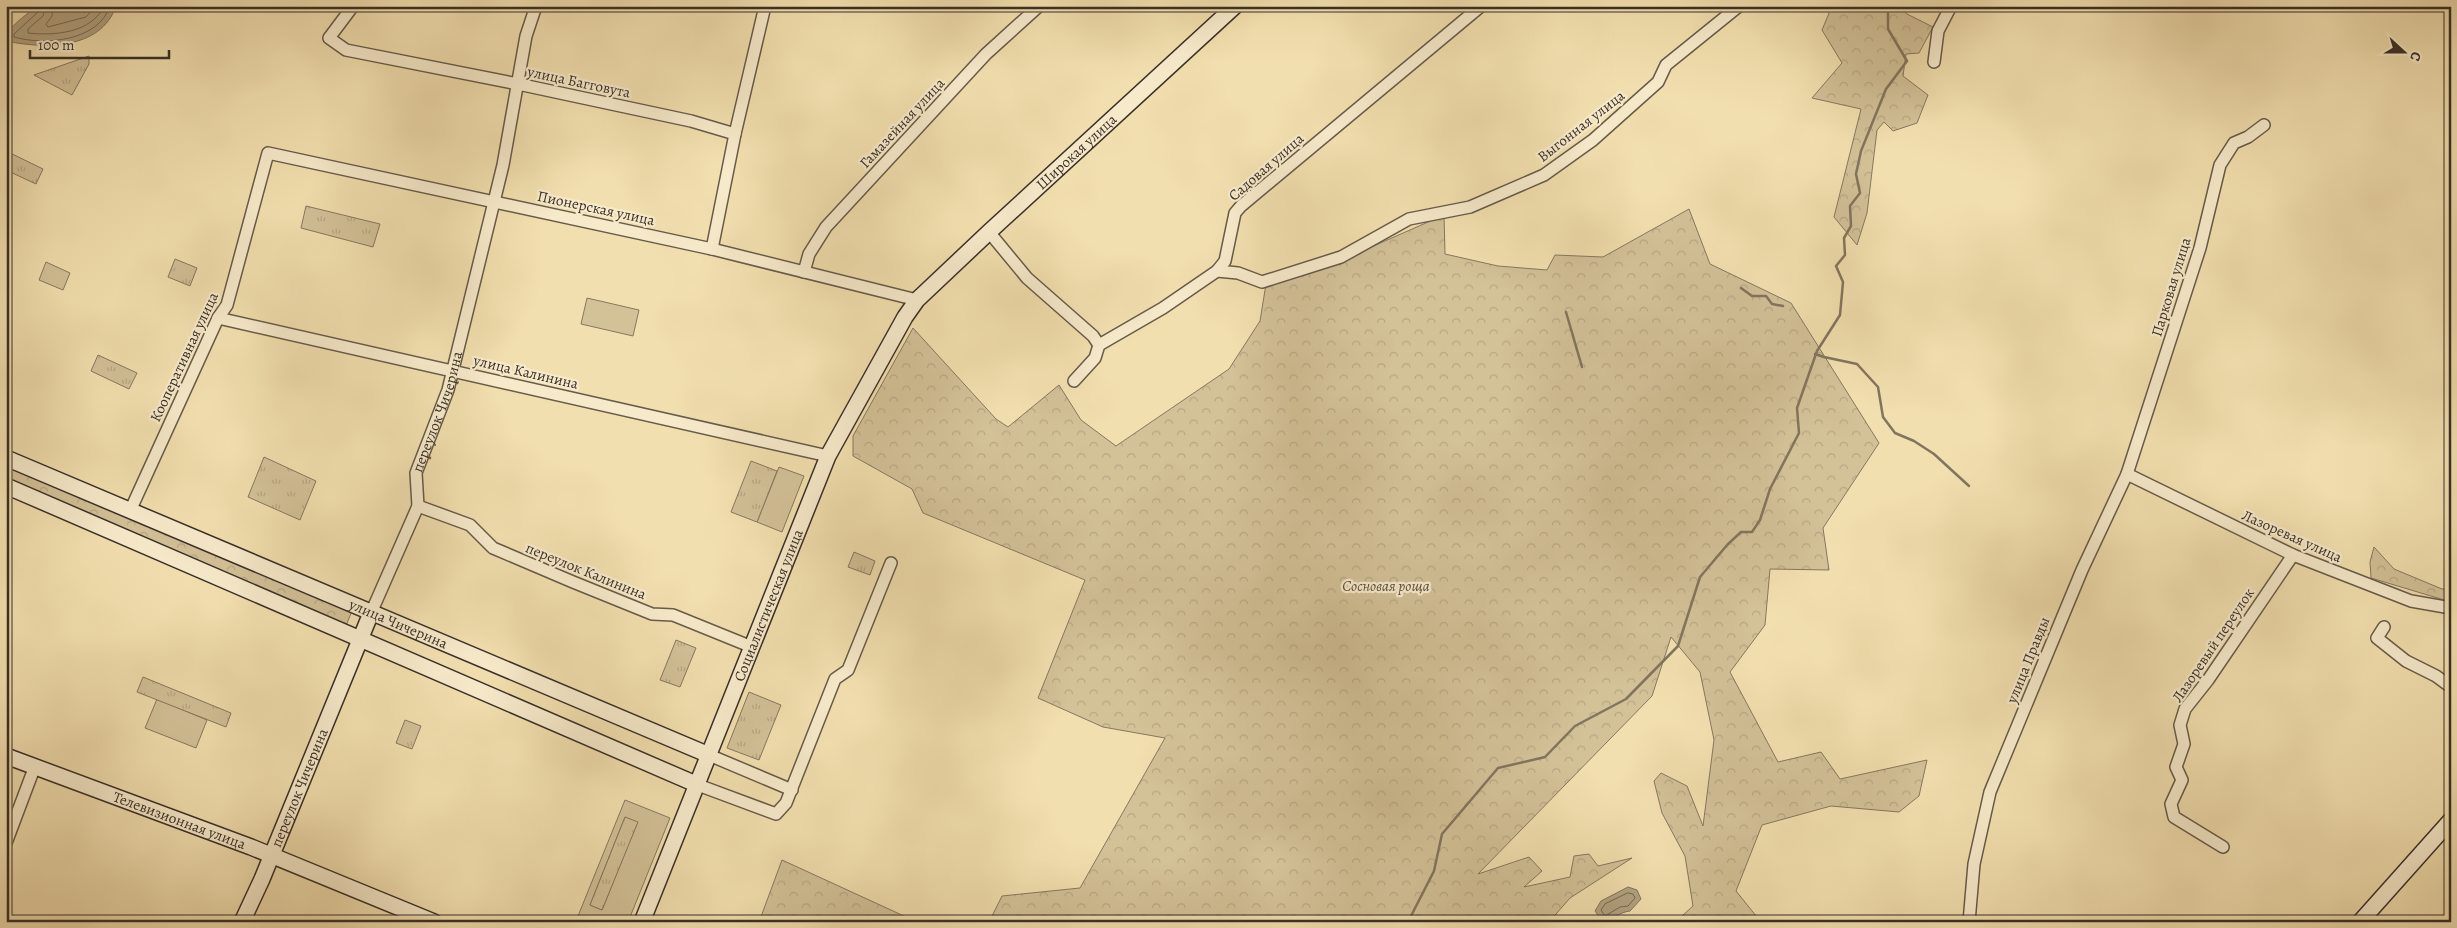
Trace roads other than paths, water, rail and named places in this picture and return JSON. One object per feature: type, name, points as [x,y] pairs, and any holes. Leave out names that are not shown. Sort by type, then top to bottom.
[{"type":"street","name":"улица Багговута","points":[[353,6],[329,38],[346,50],[691,121],[735,134]]},
{"type":"street","name":"переулок Чичерина","points":[[242,922],[359,640],[418,506],[416,473],[448,390],[453,371],[494,201],[526,36],[536,6]]},
{"type":"street","points":[[712,249],[735,134],[764,6]]},
{"type":"street","name":"Гамазейная улица","points":[[804,272],[809,254],[826,227],[986,54],[1039,6]]},
{"type":"street","name":"Широкая улица","points":[[917,300],[1235,6]]},
{"type":"street","name":"Садовая улица","points":[[1217,271],[1225,261],[1234,213],[1481,6]]},
{"type":"street","name":"Выгонная улица","points":[[1217,271],[1238,273],[1262,282],[1340,257],[1409,219],[1470,207],[1544,175],[1593,140],[1658,82],[1666,65],[1739,6]]},
{"type":"street","points":[[1934,62],[1938,31],[1951,6]]},
{"type":"street","name":"Парковая улица","points":[[2127,474],[2200,248],[2220,164],[2234,143],[2248,137],[2264,125]]},
{"type":"street","name":"Пионерская улица","points":[[268,153],[712,249],[917,300]]},
{"type":"street","name":"Кооперативная улица","points":[[130,511],[218,318],[227,305],[268,153]]},
{"type":"street","points":[[989,232],[1028,278],[1093,336],[1099,345]]},
{"type":"street","points":[[1074,381],[1095,358],[1099,345],[1163,308],[1217,271]]},
{"type":"street","name":"Социалистическая улица","points":[[642,922],[828,456],[904,318],[917,300]]},
{"type":"street","name":"улица Калинина","points":[[218,318],[828,456]]},
{"type":"street","name":"улица Чичерина","points":[[6,458],[792,790],[786,803],[776,814],[698,785],[6,486]]},
{"type":"street","name":"Лазоревая улица","points":[[2127,474],[2293,555],[2411,601],[2451,608]]},
{"type":"street","name":"улица Правды","points":[[1969,922],[1974,864],[1990,792],[2082,570],[2127,474]]},
{"type":"street","name":"переулок Калинина","points":[[418,506],[470,525],[493,548],[573,582],[652,614],[673,615],[752,647]]},
{"type":"street","name":"Лазоревый переулок","points":[[2223,847],[2174,817],[2170,804],[2182,780],[2176,766],[2184,744],[2180,725],[2185,708],[2208,680],[2293,555]]},
{"type":"street","points":[[792,790],[835,680],[848,670],[891,563]]},
{"type":"street","points":[[2384,627],[2378,638],[2406,661],[2436,676],[2451,687]]},
{"type":"street","name":"Телевизионная улица","points":[[6,756],[271,855],[434,922]]},
{"type":"street","points":[[6,843],[35,766]]},
{"type":"street","points":[[2360,922],[2451,820]]},
{"type":"water","points":[[37,6],[116,6],[109,20],[98,31],[85,39],[54,45],[21,44],[6,41],[9,31],[13,26]]},
{"type":"water","points":[[1628,887],[1637,890],[1641,899],[1630,911],[1603,922],[1595,911],[1601,901]]},
{"type":"waterway","points":[[1402,922],[1411,916],[1434,871],[1442,834],[1498,768],[1545,757],[1575,726],[1626,699],[1678,646],[1700,577],[1728,544],[1741,532],[1752,532],[1760,520],[1770,489],[1799,433],[1797,408],[1817,351],[1840,315],[1843,282],[1836,266],[1845,255],[1844,238],[1851,226],[1850,206],[1860,193],[1856,174],[1861,151],[1886,89],[1907,61],[1888,29],[1888,6]]},
{"type":"waterway","points":[[1741,288],[1752,296],[1766,296],[1772,304],[1783,306]]},
{"type":"waterway","points":[[1566,312],[1582,367]]},
{"type":"waterway","points":[[1815,354],[1857,364],[1878,387],[1883,417],[1895,433],[1914,441],[1934,454],[1969,486]]},
{"type":"park label","name":"Сосновая роща","points":[[1386,586]]}]
